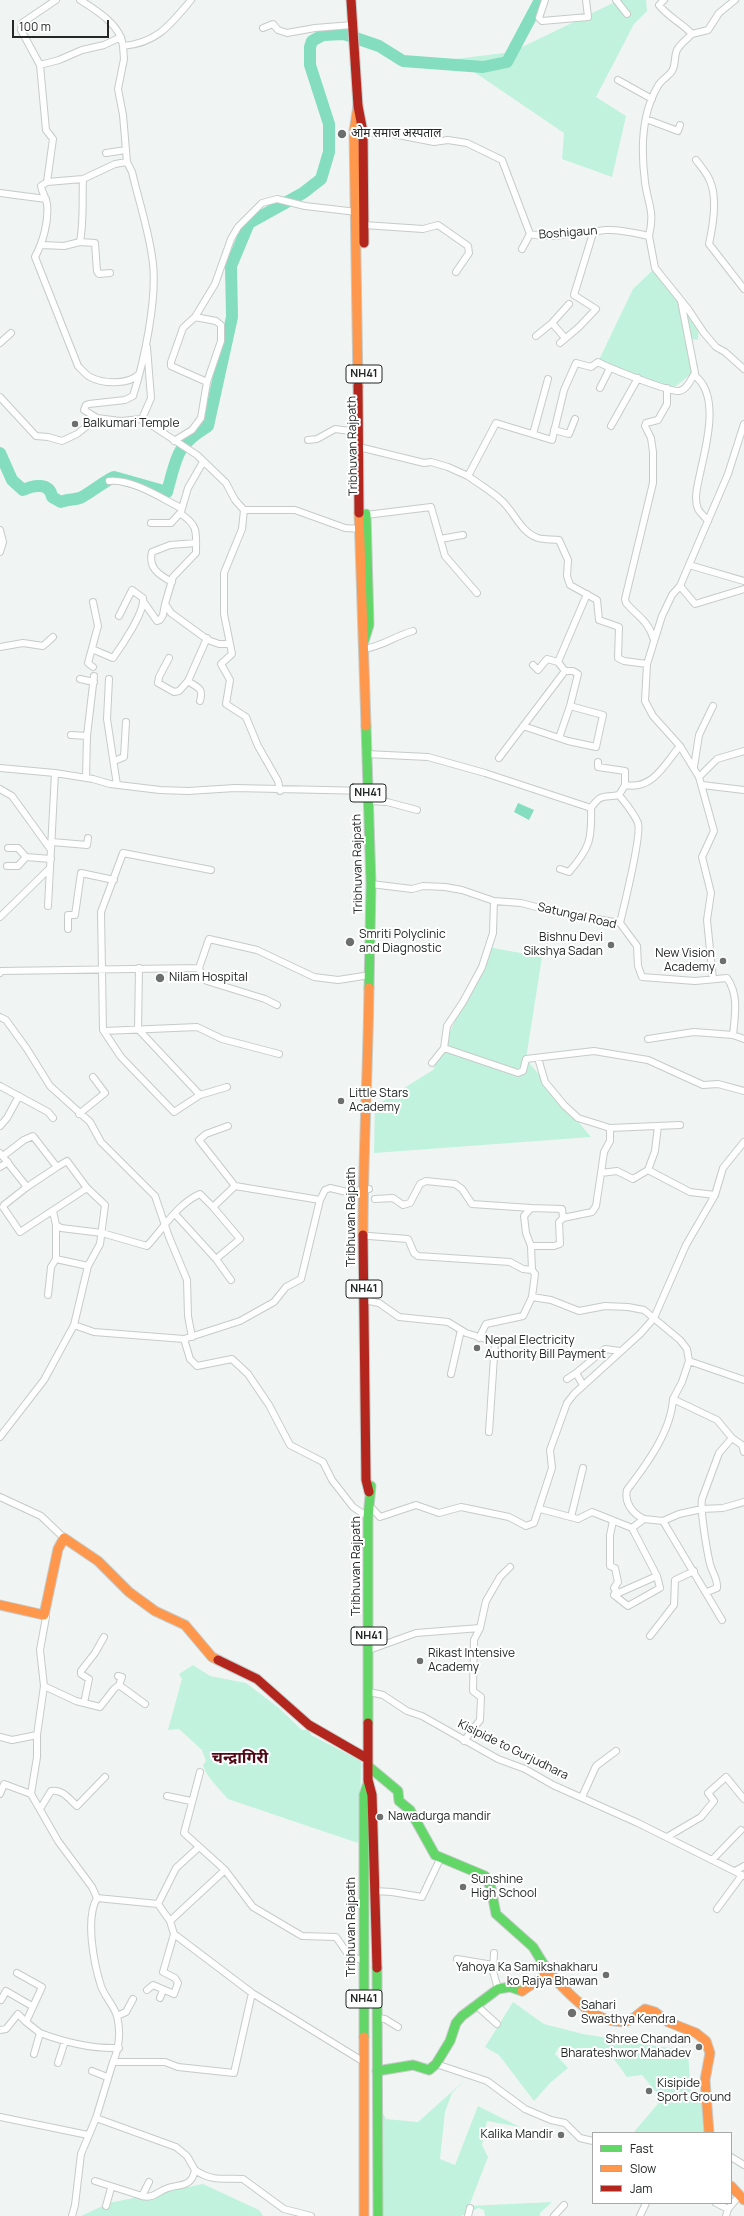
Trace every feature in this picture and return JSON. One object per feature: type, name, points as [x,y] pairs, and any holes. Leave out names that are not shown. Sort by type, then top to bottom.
[{"type":"main road","name":"Tribhuvan Rajpath","points":[[351,0],[358,106],[363,132],[364,225],[358,432],[362,448],[366,515],[362,528]]},
{"type":"main road","name":"Tribhuvan Rajpath","points":[[358,106],[354,131],[356,212],[361,291],[361,632],[364,645],[371,884],[368,1086],[372,1108],[366,1189],[367,1301],[372,1483],[369,1492],[368,1517],[368,1783],[372,1795],[378,2018],[378,2216]]},
{"type":"main road","name":"Tribhuvan Rajpath","points":[[366,1189],[369,1236],[367,1301]]},
{"type":"main road","points":[[0,1605],[44,1615],[58,1549],[64,1538],[98,1560],[129,1592],[155,1611],[185,1625],[212,1657],[257,1679],[309,1725],[368,1763],[398,1791],[399,1801],[410,1810],[432,1851],[441,1857],[485,1876],[491,1888],[496,1914],[533,1947],[549,1973],[596,2015],[621,2022],[634,2018],[645,2009],[654,2012],[668,2022],[701,2036],[709,2047],[710,2054],[705,2080],[709,2132]]},
{"type":"main road","name":"Tribhuvan Rajpath","points":[[364,2216],[364,1795],[368,1783]]},
{"type":"main road","points":[[371,2216],[369,1825],[372,1815]]},
{"type":"main road","points":[[377,2072],[413,2065],[429,2070],[436,2064],[450,2041],[456,2023],[462,2016],[498,1989],[510,1987],[523,1991],[549,1973]]},
{"type":"main road","points":[[732,2187],[742,2198]]},
{"type":"street","points":[[47,182],[53,139],[46,130],[40,65],[21,30],[22,23],[56,0]]},
{"type":"street","points":[[80,0],[102,15],[121,37],[124,59],[118,89],[123,115],[127,162],[132,172],[153,263],[154,288],[140,373],[133,396],[125,400],[86,405],[84,410],[97,418],[120,421],[142,419],[197,455],[226,483],[244,510],[242,530],[224,573],[224,614],[232,654],[221,664],[230,680],[226,704],[246,717],[258,746],[278,781],[280,790]]},
{"type":"street","points":[[123,46],[141,44],[160,34],[191,0]]},
{"type":"street","points":[[544,0],[539,18],[542,21],[588,17],[586,0]]},
{"type":"street","points":[[616,0],[627,14]]},
{"type":"street","points":[[664,0],[659,5],[666,14],[685,27],[692,34]]},
{"type":"street","points":[[735,0],[719,13],[708,30],[692,34],[676,51],[672,71],[658,86],[652,99],[643,135],[643,158],[645,183],[652,209],[653,221],[649,236],[655,268],[716,347],[725,352],[744,369]]},
{"type":"street","points":[[263,28],[273,24],[278,30],[287,33],[352,24]]},
{"type":"street","points":[[40,65],[59,60],[82,50],[104,45],[121,37]]},
{"type":"street","points":[[618,80],[652,99]]},
{"type":"street","points":[[646,119],[678,131],[680,125]]},
{"type":"street","name":"Boshigaun","points":[[363,132],[393,134],[434,142],[448,140],[467,143],[502,160],[530,234],[541,237],[560,234],[593,233],[606,230],[625,231],[649,236]]},
{"type":"street","points":[[106,153],[126,150]]},
{"type":"street","points":[[696,160],[711,183],[714,201],[712,229],[709,244],[744,289]]},
{"type":"street","points":[[127,162],[115,164],[83,179],[47,182],[41,186],[42,194],[46,199],[47,214],[42,245],[35,257],[78,366],[89,377],[97,380],[128,382],[134,380],[140,373]]},
{"type":"street","points":[[80,242],[84,220],[82,198],[83,179]]},
{"type":"street","points":[[0,193],[46,199]]},
{"type":"street","points":[[207,382],[171,366],[183,328],[195,317],[215,284],[231,239],[238,227],[262,203],[277,199],[305,206],[356,212]]},
{"type":"street","points":[[364,225],[423,229],[438,225],[468,246],[469,253],[456,272]]},
{"type":"street","points":[[560,343],[579,327],[596,309],[574,295],[593,233]]},
{"type":"street","points":[[522,249],[530,234]]},
{"type":"street","points":[[42,245],[64,246],[80,242],[95,242],[98,271],[100,274],[110,273]]},
{"type":"street","points":[[681,301],[694,375],[698,378],[706,392],[709,409],[705,454],[697,488],[698,509],[708,521]]},
{"type":"street","points":[[536,336],[552,323],[569,304]]},
{"type":"street","points":[[174,441],[192,430],[201,418],[207,382],[221,341],[222,328],[216,322],[195,317]]},
{"type":"street","points":[[552,323],[566,338]]},
{"type":"street","points":[[0,343],[11,333]]},
{"type":"street","points":[[142,419],[151,398],[145,343]]},
{"type":"street","points":[[468,476],[496,423],[552,440],[564,390],[576,364],[591,367],[598,362],[610,368],[678,391],[690,382],[694,375]]},
{"type":"street","points":[[600,388],[610,368]]},
{"type":"street","points":[[612,426],[638,378]]},
{"type":"street","points":[[533,434],[548,379]]},
{"type":"street","points":[[654,640],[650,628],[643,618],[626,603],[626,599],[653,483],[653,452],[651,438],[645,426],[646,423],[658,420],[666,409],[666,388]]},
{"type":"street","points":[[0,397],[36,436],[48,437],[62,441],[76,434],[97,418]]},
{"type":"street","points":[[554,430],[569,434],[575,419]]},
{"type":"street","points":[[713,979],[707,920],[711,893],[702,857],[714,831],[702,785],[694,766],[680,746],[653,716],[645,701],[647,664],[654,640],[672,595],[680,586],[728,474],[744,424]]},
{"type":"street","points":[[308,440],[317,438],[335,429],[358,432]]},
{"type":"street","points":[[362,448],[424,463],[431,462],[448,467],[468,476],[504,503],[512,511],[524,530],[538,538],[559,540],[568,560],[567,576],[570,584],[597,600],[599,620],[619,626],[618,658],[624,662],[647,664]]},
{"type":"street","points":[[151,523],[171,523],[181,510],[192,478],[203,462]]},
{"type":"street","points":[[109,482],[125,483],[139,488],[181,510],[181,514],[194,524],[196,543],[196,553],[173,577],[163,615],[160,620],[156,621],[140,595],[132,590],[119,616]]},
{"type":"street","points":[[366,515],[431,507],[445,556],[477,593]]},
{"type":"street","points":[[244,510],[295,510],[345,528],[362,528]]},
{"type":"street","points":[[0,530],[3,542],[0,552]]},
{"type":"street","points":[[440,539],[463,535]]},
{"type":"street","points":[[172,582],[153,568],[150,559],[152,552],[170,545],[196,543]]},
{"type":"street","points":[[689,564],[744,581]]},
{"type":"street","points":[[680,586],[695,604],[744,589]]},
{"type":"street","points":[[558,662],[586,594]]},
{"type":"street","points":[[92,649],[113,658],[122,647],[143,601]]},
{"type":"street","points":[[93,602],[98,626],[88,663],[93,667]]},
{"type":"street","points":[[165,604],[171,613],[206,638],[219,644],[229,644]]},
{"type":"street","points":[[364,645],[383,645],[394,638],[412,631]]},
{"type":"street","points":[[0,647],[24,643],[43,646],[54,637]]},
{"type":"street","points":[[169,658],[159,677],[158,683],[174,692],[178,691],[188,681],[206,638]]},
{"type":"street","points":[[533,665],[538,670],[547,659],[558,662],[565,671]]},
{"type":"street","points":[[559,738],[570,706],[578,674],[573,671],[565,671]]},
{"type":"street","points":[[499,758],[565,671]]},
{"type":"street","points":[[86,778],[87,736],[94,676]]},
{"type":"street","points":[[109,679],[107,719],[114,761],[116,785]]},
{"type":"street","points":[[80,680],[94,682]]},
{"type":"street","points":[[188,681],[201,688],[202,692],[200,700]]},
{"type":"street","points":[[523,726],[559,738],[596,747],[603,715],[570,706]]},
{"type":"street","points":[[694,766],[699,735],[713,706]]},
{"type":"street","points":[[114,761],[124,757],[126,722]]},
{"type":"street","points":[[71,735],[87,736]]},
{"type":"street","points":[[625,785],[636,787],[649,783],[680,746]]},
{"type":"street","points":[[699,776],[717,759],[744,751]]},
{"type":"street","points":[[366,754],[428,757],[485,773],[591,808]]},
{"type":"street","points":[[598,762],[598,767],[625,771],[625,785],[620,795]]},
{"type":"street","points":[[0,768],[55,773],[116,785],[177,791],[235,788],[368,796],[417,810]]},
{"type":"street","points":[[48,906],[55,773]]},
{"type":"street","points":[[702,785],[744,790]]},
{"type":"street","points":[[0,789],[12,796],[51,850]]},
{"type":"street","points":[[560,869],[569,872],[582,857],[592,832],[591,808],[597,799],[604,796],[620,795]]},
{"type":"street","points":[[620,795],[630,808],[638,825],[634,859],[620,923]]},
{"type":"street","points":[[52,842],[87,845],[88,838]]},
{"type":"street","points":[[8,848],[18,848],[26,857],[51,859]]},
{"type":"street","points":[[211,870],[123,853],[101,912],[104,1031],[121,1058],[174,1112],[200,1095],[228,1087]]},
{"type":"street","points":[[7,866],[18,866],[26,857]]},
{"type":"street","points":[[0,917],[50,868]]},
{"type":"street","points":[[68,929],[68,915],[75,915],[81,873],[114,880]]},
{"type":"street","name":"Satungal Road","points":[[371,884],[412,889],[423,886],[445,887],[462,890],[494,901],[521,903],[556,912],[620,923],[636,946],[638,966],[642,977],[668,980],[727,978],[731,984],[735,1006],[733,1035]]},
{"type":"street","points":[[432,1063],[444,1048],[447,1026],[463,1002],[482,967],[492,934],[494,901]]},
{"type":"street","points":[[277,1005],[265,999],[207,981],[203,978],[199,968],[209,939],[257,950],[314,977],[338,980],[370,975]]},
{"type":"street","points":[[138,968],[138,1029],[200,1095]]},
{"type":"street","points":[[0,971],[103,970],[138,968],[148,970],[199,968]]},
{"type":"street","points":[[0,1017],[6,1020],[27,1049],[50,1086],[79,1114],[90,1122],[101,1142],[155,1196],[165,1226],[187,1280],[188,1316],[192,1337]]},
{"type":"street","points":[[104,1031],[197,1026],[222,1039],[279,1054]]},
{"type":"street","points":[[648,1039],[694,1032],[733,1035],[744,1039]]},
{"type":"street","points":[[444,1048],[518,1073],[523,1071],[526,1059],[594,1051],[648,1060],[703,1085],[718,1084],[744,1091]]},
{"type":"street","points":[[538,1058],[545,1082],[564,1105],[578,1118],[610,1128],[680,1125]]},
{"type":"street","points":[[79,1114],[106,1093],[93,1077]]},
{"type":"street","points":[[0,1086],[48,1112],[54,1118]]},
{"type":"street","points":[[0,1124],[7,1118],[18,1096]]},
{"type":"street","points":[[228,1126],[206,1134],[199,1140],[235,1186],[320,1200]]},
{"type":"street","points":[[600,1173],[617,1171],[633,1179],[648,1170],[655,1151],[658,1126]]},
{"type":"street","points":[[531,1246],[554,1246],[560,1244],[559,1222],[563,1218],[592,1212],[596,1206],[604,1152],[610,1141],[610,1128]]},
{"type":"street","points":[[27,1187],[2,1154],[33,1136],[57,1166]]},
{"type":"street","points":[[369,1505],[380,1517],[416,1504],[439,1513],[461,1507],[509,1517],[518,1523],[530,1526],[535,1522],[552,1468],[550,1450],[567,1403],[583,1385],[640,1334],[654,1318],[684,1251],[715,1194],[723,1168],[744,1142]]},
{"type":"street","points":[[0,1437],[44,1380],[74,1325],[88,1266],[100,1244],[105,1205],[87,1188],[67,1161],[57,1166],[4,1205],[3,1208],[18,1231],[22,1232],[87,1188]]},
{"type":"street","points":[[0,1167],[8,1162]]},
{"type":"street","points":[[648,1170],[690,1192],[715,1194]]},
{"type":"street","points":[[375,1199],[393,1198],[403,1205],[410,1203],[420,1184],[426,1181],[438,1181],[455,1184],[462,1189],[472,1204],[562,1209],[563,1218]]},
{"type":"street","points":[[214,1207],[235,1186]]},
{"type":"street","points":[[74,1325],[94,1332],[184,1339],[240,1322],[274,1302],[286,1287],[301,1279],[320,1200],[324,1190],[330,1188],[346,1192],[366,1189]]},
{"type":"street","points":[[56,1225],[102,1234],[147,1246],[192,1197],[200,1194],[214,1207],[240,1239],[216,1259]]},
{"type":"street","points":[[479,1338],[486,1324],[523,1316],[532,1297],[535,1274],[532,1270],[531,1246],[525,1227],[524,1216],[531,1208]]},
{"type":"street","points":[[48,1295],[51,1267],[56,1259],[56,1225],[53,1211]]},
{"type":"street","points":[[175,1214],[216,1259],[231,1280]]},
{"type":"street","points":[[369,1236],[408,1239],[412,1249],[418,1256],[503,1261],[532,1270]]},
{"type":"street","points":[[56,1259],[88,1266]]},
{"type":"street","points":[[532,1297],[551,1300],[579,1311],[606,1306],[628,1307],[644,1310],[680,1340],[686,1350],[688,1362],[682,1382],[673,1399],[668,1421],[654,1450],[627,1490],[626,1496],[631,1508],[644,1519],[663,1521],[679,1514],[702,1510],[712,1510],[744,1502]]},
{"type":"street","points":[[367,1301],[379,1303],[399,1317],[448,1322],[479,1338],[494,1342],[526,1339]]},
{"type":"street","points":[[451,1374],[461,1330]]},
{"type":"street","points":[[184,1339],[190,1359],[197,1366],[232,1359],[237,1362],[248,1374],[268,1405],[278,1426],[290,1445],[323,1462],[332,1480],[353,1508],[368,1517]]},
{"type":"street","points":[[489,1432],[494,1342]]},
{"type":"street","points":[[567,1379],[605,1349],[620,1351]]},
{"type":"street","points":[[688,1362],[744,1380]]},
{"type":"street","points":[[576,1373],[583,1385]]},
{"type":"street","points":[[673,1399],[717,1420],[732,1438],[742,1445],[744,1452]]},
{"type":"street","points":[[707,1592],[717,1588],[718,1583],[710,1566],[702,1510],[702,1499],[712,1468],[719,1453],[732,1438]]},
{"type":"street","points":[[571,1517],[584,1468]]},
{"type":"street","points":[[0,1497],[41,1516],[64,1538]]},
{"type":"street","points":[[540,1509],[578,1519],[592,1512],[632,1528],[658,1576],[660,1588],[628,1606],[614,1595]]},
{"type":"street","points":[[632,1528],[644,1519]]},
{"type":"street","points":[[613,1521],[610,1535],[610,1566],[615,1568],[618,1582],[614,1588],[616,1590],[614,1595]]},
{"type":"street","points":[[663,1521],[707,1592],[722,1620]]},
{"type":"street","points":[[464,1740],[480,1720],[481,1697],[473,1692],[474,1640],[480,1628],[486,1601],[500,1578],[510,1567]]},
{"type":"street","points":[[650,1636],[674,1605],[675,1580],[694,1571]]},
{"type":"street","points":[[614,1595],[658,1576]]},
{"type":"street","points":[[31,1794],[37,1756],[37,1734],[44,1686],[40,1650],[46,1617],[44,1615]]},
{"type":"street","points":[[369,1650],[416,1633],[480,1628]]},
{"type":"street","points":[[84,1703],[89,1679],[81,1674],[81,1671],[104,1637]]},
{"type":"street","points":[[44,1686],[76,1702],[100,1707],[103,1706],[114,1689],[119,1685],[122,1677],[118,1676]]},
{"type":"street","points":[[119,1685],[145,1704]]},
{"type":"street","name":"Kisipide to Gurjudhara","points":[[369,1692],[383,1695],[407,1711],[422,1716],[498,1759],[525,1769],[553,1785],[638,1823],[743,1875]]},
{"type":"street","points":[[0,1737],[12,1740],[37,1734]]},
{"type":"street","points":[[582,1797],[596,1766],[616,1751]]},
{"type":"street","points":[[200,1772],[191,1801],[184,1833],[225,1870],[254,1907],[302,1936],[336,1937],[350,1957],[364,1960]]},
{"type":"street","points":[[40,1809],[51,1791],[57,1790],[62,1792],[77,1806],[105,1777]]},
{"type":"street","points":[[667,1837],[701,1817],[714,1800],[708,1793],[726,1777],[744,1799]]},
{"type":"street","points":[[0,1794],[4,1784],[31,1794],[58,1841],[92,1888],[97,1898]]},
{"type":"street","points":[[167,1796],[191,1801]]},
{"type":"street","points":[[712,1860],[741,1830]]},
{"type":"street","points":[[158,1904],[176,1868],[199,1847]]},
{"type":"street","points":[[374,1891],[392,1892],[422,1897],[441,1857]]},
{"type":"street","points":[[735,1871],[744,1866]]},
{"type":"street","points":[[170,1921],[225,1870]]},
{"type":"street","points":[[717,1909],[743,1875]]},
{"type":"street","points":[[97,1898],[158,1904],[170,1921],[174,1934],[163,1972],[175,1978],[178,1983],[174,1994],[153,1985],[147,1990]]},
{"type":"street","points":[[72,2216],[75,2205],[77,2175],[81,2154],[96,2118],[108,2077],[119,2048],[117,2016],[101,1987],[91,1931],[93,1906],[97,1898]]},
{"type":"street","points":[[174,1934],[252,1993],[364,2062]]},
{"type":"street","points":[[494,1953],[493,1965],[498,1989]]},
{"type":"street","points":[[457,1959],[493,1965]]},
{"type":"street","points":[[17,1973],[42,1987],[26,2022]]},
{"type":"street","points":[[160,1998],[163,1990]]},
{"type":"street","points":[[1,2000],[6,1991],[32,2006]]},
{"type":"street","points":[[113,2062],[166,2062],[178,2067],[234,2073],[252,1993]]},
{"type":"street","points":[[117,2016],[126,2012],[133,1999]]},
{"type":"street","points":[[477,2006],[497,2024]]},
{"type":"street","points":[[0,2030],[6,2029],[18,2014],[40,2033],[65,2041],[108,2048],[119,2048]]},
{"type":"street","points":[[378,2018],[385,2019],[398,2027]]},
{"type":"street","points":[[34,2054],[40,2033]]},
{"type":"street","points":[[58,2063],[65,2041]]},
{"type":"street","points":[[436,2064],[488,2081],[525,2109],[551,2120],[565,2122],[580,2138],[592,2142]]},
{"type":"street","points":[[92,2071],[108,2077]]},
{"type":"street","points":[[0,2117],[88,2135]]},
{"type":"street","points":[[96,2118],[176,2147],[187,2156],[195,2170],[208,2177],[223,2180],[243,2179],[284,2209],[311,2216]]},
{"type":"street","points":[[732,2158],[744,2165]]},
{"type":"street","points":[[95,2182],[111,2188],[149,2198],[159,2194],[166,2188],[187,2184],[194,2175],[195,2170]]},
{"type":"street","points":[[142,2196],[149,2182]]},
{"type":"street","points":[[106,2206],[111,2188]]},
{"type":"street","points":[[726,2216],[728,2209],[742,2198]]},
{"type":"street","points":[[640,2216],[646,2204]]},
{"type":"street","points":[[718,2204],[728,2209]]},
{"type":"street","points":[[554,2216],[564,2205]]},
{"type":"street","points":[[468,2216],[470,2208]]},
{"type":"shaded area","points":[[619,0],[646,0],[647,11],[634,24],[596,97],[626,116],[612,177],[562,159],[564,133],[455,59],[512,52]]},
{"type":"shaded area","points":[[655,268],[699,324],[698,340],[690,339],[694,372],[672,389],[598,362],[633,289]]},
{"type":"shaded area","points":[[518,803],[534,810],[529,820],[514,812]]},
{"type":"shaded area","points":[[488,947],[542,957],[526,1059],[591,1137],[374,1153],[375,1106],[433,1070]]},
{"type":"shaded area","points":[[193,1665],[210,1676],[246,1683],[279,1708],[302,1730],[309,1730],[311,1735],[361,1761],[360,1832],[358,1843],[228,1799],[210,1778],[205,1769],[203,1765],[206,1761],[202,1750],[179,1729],[168,1730],[182,1679],[179,1674]]},
{"type":"shaded area","points":[[513,2002],[544,2024],[583,2034],[688,2051],[691,2097],[705,2099],[705,2132],[634,2132],[662,2099],[642,2075],[627,2077],[611,2055],[583,2055],[571,2048],[559,2047],[555,2054],[568,2068],[550,2083],[534,2101],[499,2055],[485,2047]]},
{"type":"shaded area","points":[[465,2080],[452,2093],[445,2112],[440,2159],[455,2165],[478,2106],[520,2127],[487,2121],[482,2145],[488,2157],[469,2206],[552,2202],[540,2213],[540,2216],[485,2216],[484,2210],[478,2208],[461,2216],[373,2216],[376,2101],[386,2119],[418,2122]]},
{"type":"shaded area","points":[[203,2184],[259,2210],[263,2216],[81,2216],[109,2203]]},
{"type":"waterway","points":[[0,453],[12,480],[23,490],[36,486],[45,487],[51,492],[52,497],[61,502],[82,497],[114,477],[167,492],[176,461],[183,446],[197,433],[208,426],[232,317],[231,266],[249,223],[303,193],[321,179],[329,152],[329,124],[310,65],[310,47],[312,41],[323,35],[344,34],[379,46],[403,61],[483,67],[507,62],[540,0]]},
{"type":"traffic: fast","points":[[364,641],[369,625],[366,514]]},
{"type":"traffic: fast","points":[[366,726],[371,884],[369,988]]},
{"type":"traffic: fast","points":[[368,1723],[368,1517],[371,1486]]},
{"type":"traffic: fast","points":[[368,1766],[398,1791],[399,1801],[410,1810],[435,1855],[485,1876],[491,1888],[496,1914],[533,1947],[549,1973]]},
{"type":"traffic: fast","points":[[364,2037],[364,1795],[368,1783]]},
{"type":"traffic: fast","points":[[377,1968],[378,2216]]},
{"type":"traffic: fast","points":[[377,2071],[413,2065],[429,2070],[436,2064],[450,2041],[456,2023],[462,2016],[498,1989],[510,1987],[522,1991]]},
{"type":"traffic: slow","points":[[358,106],[354,131],[358,386]]},
{"type":"traffic: slow","points":[[359,513],[366,726]]},
{"type":"traffic: slow","points":[[363,1235],[369,988]]},
{"type":"traffic: slow","points":[[0,1605],[44,1615],[58,1549],[64,1538],[98,1561],[129,1592],[155,1611],[185,1625],[212,1657],[218,1660]]},
{"type":"traffic: slow","points":[[522,1991],[549,1973],[574,1998],[604,2019],[627,2021],[634,2018],[645,2009],[655,2012],[668,2022],[696,2033],[706,2041],[710,2053],[705,2080],[709,2132]]},
{"type":"traffic: slow","points":[[364,2037],[364,2216]]},
{"type":"traffic: slow","points":[[732,2187],[744,2200]]},
{"type":"traffic: jam","points":[[351,0],[358,106],[363,132],[364,243]]},
{"type":"traffic: jam","points":[[358,386],[359,513]]},
{"type":"traffic: jam","points":[[363,1235],[366,1480],[369,1492]]},
{"type":"traffic: jam","points":[[218,1660],[257,1679],[309,1725],[368,1759]]},
{"type":"traffic: jam","points":[[368,1723],[368,1780],[372,1795],[377,1968]]},
{"type":"place","name":"ओम समाज अस्पताल","points":[[342,134]]},
{"type":"place","name":"Balkumari Temple","points":[[75,424]]},
{"type":"place","name":"Smriti Polyclinic and Diagnostic","points":[[350,942]]},
{"type":"place","name":"Bishnu Devi Sikshya Sadan","points":[[611,945]]},
{"type":"place","name":"New Vision Academy","points":[[723,961]]},
{"type":"place","name":"Nilam Hospital","points":[[160,978]]},
{"type":"place","name":"Little Stars Academy","points":[[341,1101]]},
{"type":"place","name":"Nepal Electricity Authority Bill Payment","points":[[477,1348]]},
{"type":"place","name":"Rikast Intensive Academy","points":[[420,1661]]},
{"type":"place","name":"Nawadurga mandir","points":[[380,1817]]},
{"type":"place","name":"Sunshine High School","points":[[463,1887]]},
{"type":"place","name":"Yahoya Ka Samikshakharu ko Rajya Bhawan","points":[[606,1975]]},
{"type":"place","name":"Sahari Swasthya Kendra","points":[[572,2013]]},
{"type":"place","name":"Shree Chandan Bharateshwor Mahadev","points":[[699,2047]]},
{"type":"place","name":"Kisipide Sport Ground","points":[[649,2091]]},
{"type":"place","name":"Kalika Mandir","points":[[561,2135]]},
{"type":"district","name":"चन्द्रागिरी","points":[[240,1759]]}]
